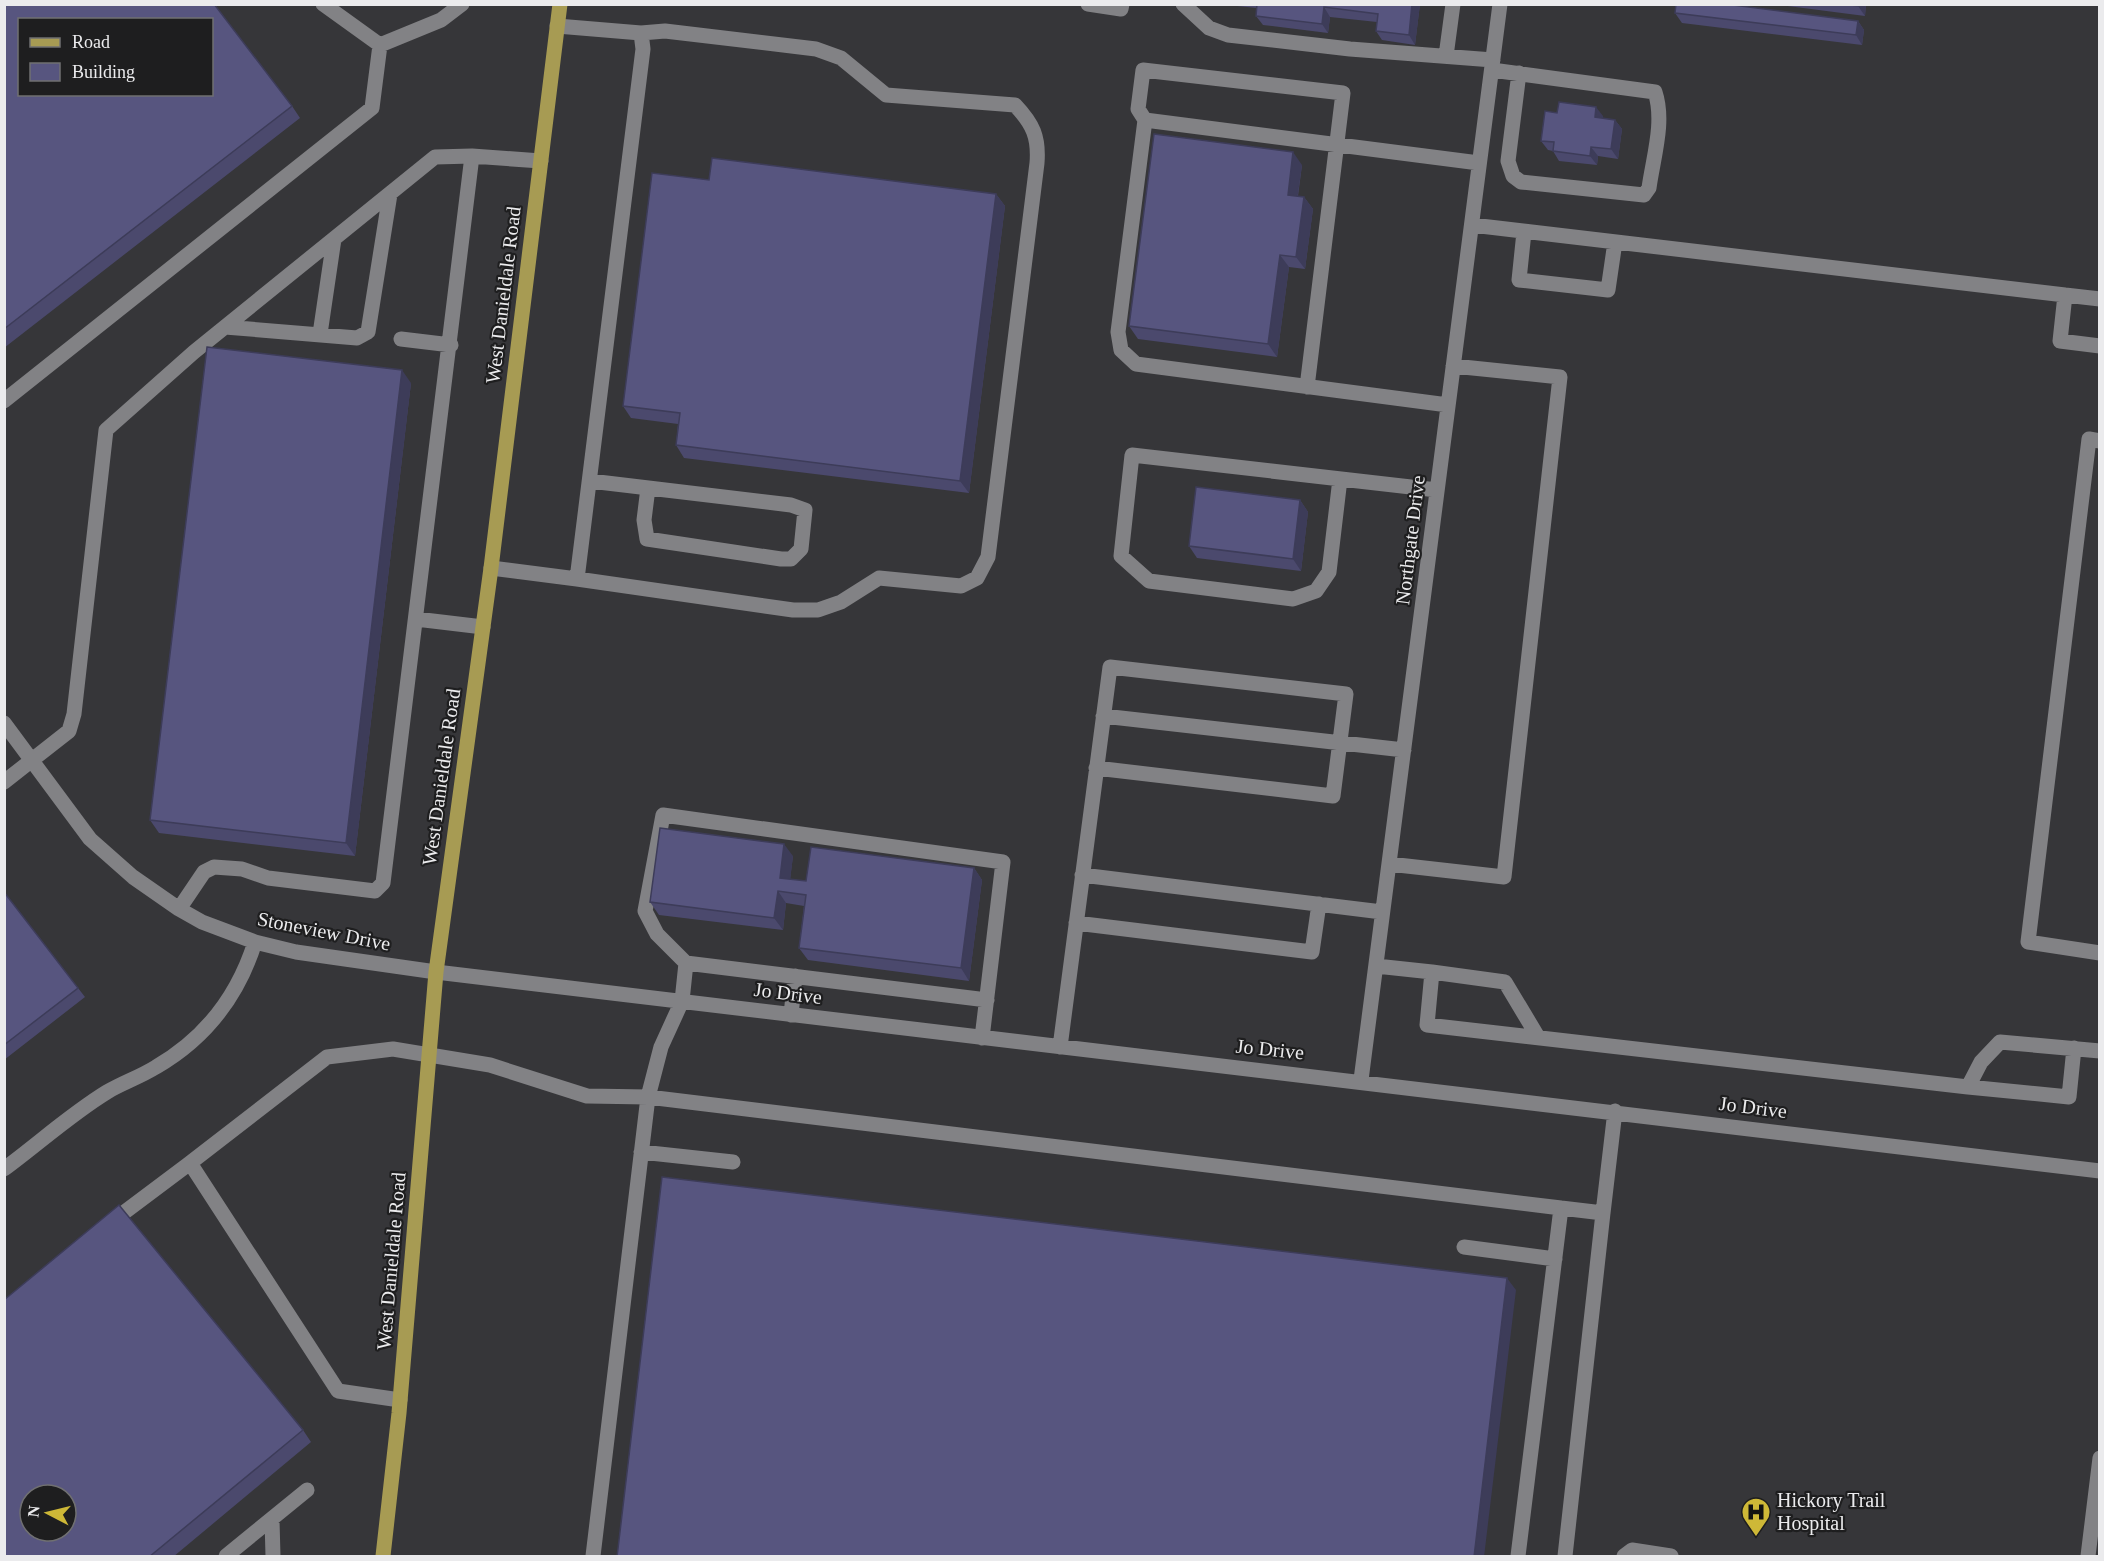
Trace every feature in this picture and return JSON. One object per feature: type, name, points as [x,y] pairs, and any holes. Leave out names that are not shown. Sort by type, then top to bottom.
[{"type":"main road","name":"West Danieldale Road","points":[[383,1557],[400,1400],[436,972],[491,568],[560,4]]},
{"type":"street","points":[[323,4],[380,45]]},
{"type":"street","points":[[380,45],[441,20],[462,4]]},
{"type":"street","points":[[1088,4],[1121,9],[1122,4]]},
{"type":"street","points":[[1183,4],[1209,28],[1228,35],[1446,56],[1519,73],[1655,92],[1658,103],[1658,125],[1649,188],[1644,195],[1521,182],[1513,176],[1508,161],[1519,73]]},
{"type":"street","points":[[1446,56],[1453,4]]},
{"type":"street","name":"Northgate Drive","points":[[1361,1080],[1500,4]]},
{"type":"street","points":[[491,568],[793,610],[818,610],[841,602],[879,578],[961,586],[977,578],[988,558],[1037,163],[1038,142],[1031,122],[1015,105],[886,95],[841,58],[816,49],[665,31],[641,33],[557,26]]},
{"type":"street","points":[[577,579],[643,49],[641,33]]},
{"type":"street","points":[[4,401],[372,108],[380,45]]},
{"type":"street","points":[[1307,387],[1343,93],[1143,70],[1138,109],[1146,120],[1119,332],[1121,350],[1136,364],[1307,387],[1448,405]]},
{"type":"street","points":[[1146,120],[1479,163]]},
{"type":"street","points":[[178,909],[204,872],[214,867],[242,869],[268,878],[375,891],[383,883],[451,345],[472,156]]},
{"type":"street","points":[[4,782],[69,732],[74,714],[106,430],[225,327],[435,157],[472,156],[541,161]]},
{"type":"street","points":[[225,327],[357,338],[368,332],[390,194]]},
{"type":"street","points":[[1472,225],[2100,299]]},
{"type":"street","points":[[1524,232],[1519,280],[1608,290],[1615,242]]},
{"type":"street","points":[[320,334],[334,239]]},
{"type":"street","points":[[2065,296],[2060,341],[2100,346]]},
{"type":"street","points":[[401,339],[451,345]]},
{"type":"street","points":[[1389,864],[1504,877],[1560,377],[1453,366]]},
{"type":"street","points":[[2100,441],[2089,440],[2028,942],[2100,953]]},
{"type":"street","points":[[1340,479],[1329,572],[1316,591],[1293,599],[1149,581],[1121,556],[1132,455],[1437,490]]},
{"type":"street","points":[[590,481],[798,506],[805,510],[801,549],[791,559],[781,559],[647,539],[644,520],[648,488]]},
{"type":"street","points":[[416,619],[483,627]]},
{"type":"street","points":[[1060,1047],[1096,768],[1110,667],[1346,694],[1333,796],[1096,768]]},
{"type":"street","points":[[1103,716],[1404,750]]},
{"type":"street","name":"Stoneview Drive","points":[[4,723],[90,839],[133,877],[178,909],[202,922],[255,942],[296,952],[436,972]]},
{"type":"street","points":[[982,1038],[987,1000],[1003,862],[663,815],[645,911],[657,934],[686,963],[987,1000]]},
{"type":"street","points":[[1082,875],[1382,912]]},
{"type":"street","points":[[1076,923],[1312,952],[1319,904]]},
{"type":"street","points":[[4,1169],[106,1092],[155,1068],[184,1049],[229,1002],[245,972],[255,942]]},
{"type":"street","points":[[593,1557],[648,1097],[661,1047],[682,1001],[686,963]]},
{"type":"street","points":[[1376,966],[1505,982],[1538,1037]]},
{"type":"street","name":"Jo Drive","points":[[436,972],[982,1038],[1361,1080],[2100,1171]]},
{"type":"street","points":[[1432,972],[1427,1025],[2069,1097],[2074,1048]]},
{"type":"street","points":[[791,1014],[795,976]]},
{"type":"street","points":[[1968,1087],[1981,1062],[2000,1042],[2100,1051]]},
{"type":"street","points":[[97,1233],[327,1057],[393,1049],[429,1057],[490,1065],[587,1096],[648,1097],[1603,1213]]},
{"type":"street","points":[[1565,1557],[1615,1111]]},
{"type":"street","points":[[641,1152],[733,1162]]},
{"type":"street","points":[[190,1163],[338,1391],[400,1400]]},
{"type":"street","points":[[1518,1557],[1561,1208]]},
{"type":"street","points":[[1464,1247],[1555,1259]]},
{"type":"street","points":[[2088,1557],[2100,1458]]},
{"type":"street","points":[[226,1557],[307,1490]]},
{"type":"street","points":[[272,1520],[273,1557]]},
{"type":"street","points":[[1624,1557],[1632,1550],[1671,1557]]},
{"type":"building","points":[[4,4],[214,4],[292,106],[4,329]]},
{"type":"building","points":[[1257,4],[1412,4],[1409,35],[1376,31],[1378,14],[1324,7],[1322,24],[1256,16]]},
{"type":"building","points":[[1676,4],[1725,4],[1858,21],[1856,35],[1675,13]]},
{"type":"building","points":[[1559,102],[1596,107],[1595,117],[1615,120],[1611,149],[1591,147],[1590,156],[1553,151],[1554,142],[1541,141],[1545,111],[1557,113]]},
{"type":"building","points":[[1154,134],[1293,152],[1288,195],[1304,197],[1296,257],[1280,255],[1268,344],[1129,326]]},
{"type":"building","points":[[712,158],[996,194],[960,481],[676,445],[680,413],[623,406],[652,173],[709,180]]},
{"type":"building","points":[[207,347],[402,370],[346,843],[150,820]]},
{"type":"building","points":[[1196,487],[1300,500],[1293,559],[1189,546]]},
{"type":"building","points":[[660,828],[784,844],[780,878],[806,881],[811,847],[974,868],[961,968],[799,948],[806,895],[778,891],[774,918],[650,902]]},
{"type":"building","points":[[4,892],[78,988],[4,1045]]},
{"type":"building","points":[[662,1177],[1507,1278],[1474,1557],[617,1557]]},
{"type":"building","points":[[119,1205],[303,1430],[149,1557],[4,1557],[4,1300]]},
{"type":"place","name":"Hickory Trail Hospital","points":[[1756,1538]]}]
